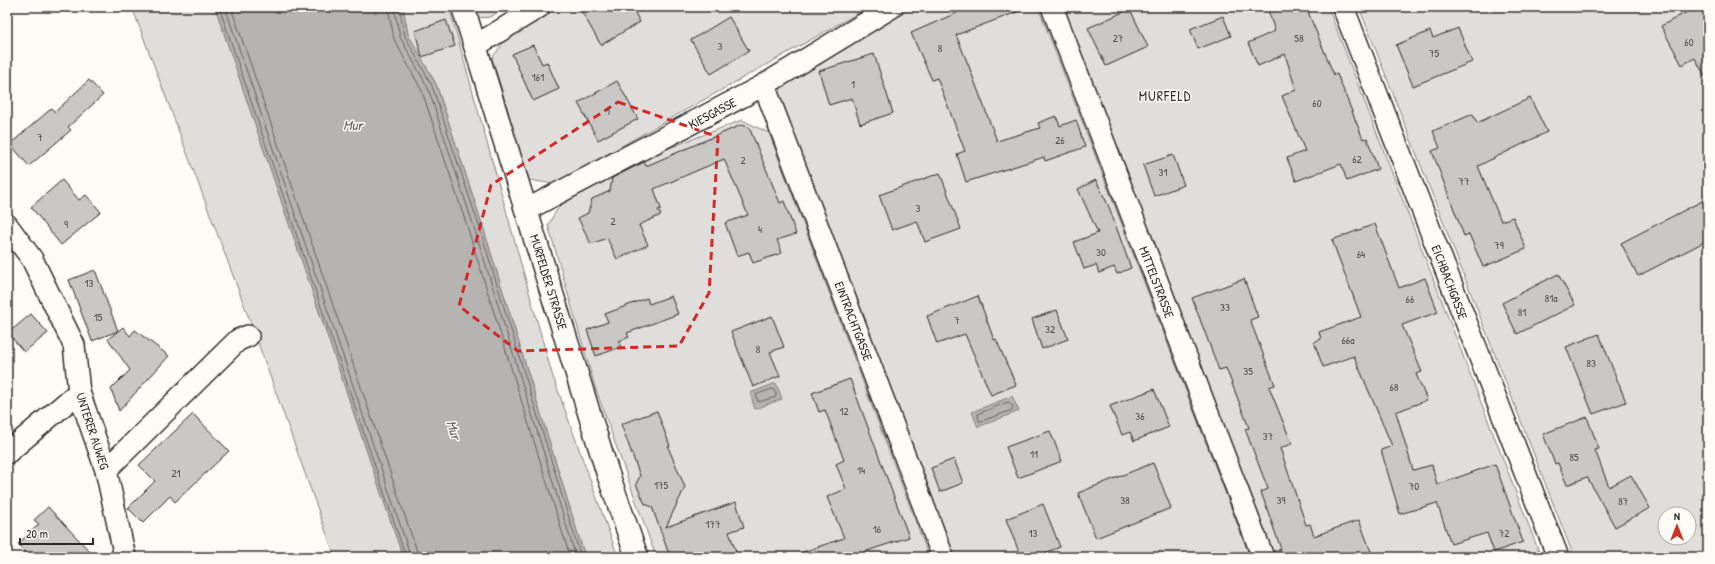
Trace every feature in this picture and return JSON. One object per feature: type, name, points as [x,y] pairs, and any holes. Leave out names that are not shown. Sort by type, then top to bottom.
[{"type":"street","name":"MURFELDER STRASSE","points":[[463,7],[608,474],[636,557]]},
{"type":"street","points":[[475,46],[539,7]]},
{"type":"street","name":"KIESGASSE","points":[[526,210],[764,85],[892,7]]},
{"type":"street","name":"MITTELSTRASSE","points":[[1052,7],[1263,557]]},
{"type":"street","name":"EICHBACHGASSE","points":[[1343,7],[1558,557]]},
{"type":"street","name":"EINTRACHTGASSE","points":[[764,85],[943,557]]},
{"type":"street","name":"UNTERER AUWEG","points":[[7,225],[32,259],[74,345],[79,392],[106,470],[126,557]]},
{"type":"street","points":[[106,470],[238,340],[248,336]]},
{"type":"street","points":[[7,453],[79,392]]},
{"type":"highlighted area","points":[[618,102],[718,137],[709,293],[679,346],[518,351],[459,306],[491,185]]},
{"type":"shaded area","points":[[132,7],[215,7],[403,557],[335,557],[252,326]]},
{"type":"shaded area","points":[[403,7],[449,7],[552,374],[618,557],[585,557],[482,224],[436,84],[408,34]]},
{"type":"shaded area","points":[[474,7],[507,7],[490,17],[477,18]]},
{"type":"shaded area","points":[[559,7],[869,7],[554,184],[529,180],[492,58],[506,39]]},
{"type":"shaded area","points":[[912,7],[1038,7],[1250,557],[953,557],[778,95],[785,79],[881,27]]},
{"type":"shaded area","points":[[1062,7],[1328,7],[1541,557],[1274,557]]},
{"type":"shaded area","points":[[1359,7],[1708,7],[1708,557],[1574,557]]},
{"type":"shaded area","points":[[742,120],[769,133],[929,557],[656,557],[595,387],[548,225],[559,206],[640,159]]},
{"type":"water","name":"Mur","points":[[215,7],[403,7],[408,34],[436,84],[482,224],[585,557],[403,557]]},
{"type":"water","points":[[776,383],[782,399],[755,409],[750,393]]},
{"type":"water","points":[[1012,396],[1019,411],[978,427],[972,412]]},
{"type":"building","points":[[579,7],[632,7],[640,22],[601,45]]},
{"type":"building","points":[[970,7],[1024,7],[1025,9],[956,35],[997,141],[1040,128],[1038,123],[1056,116],[1060,126],[1076,120],[1085,147],[1045,161],[1044,157],[966,182],[957,154],[965,151],[937,78],[932,80],[911,33]]},
{"type":"building","points":[[1267,7],[1306,7],[1334,75],[1337,74],[1363,139],[1367,138],[1378,169],[1347,181],[1341,164],[1296,181],[1287,158],[1305,151],[1282,96],[1296,90],[1285,54],[1258,66],[1248,43],[1275,31]]},
{"type":"building","points":[[1696,7],[1708,7],[1708,82],[1695,58],[1682,65],[1661,26]]},
{"type":"building","points":[[1130,9],[1148,47],[1106,66],[1088,28]]},
{"type":"building","points":[[1223,16],[1231,36],[1198,49],[1190,29]]},
{"type":"building","points":[[729,17],[749,51],[711,74],[691,40]]},
{"type":"building","points":[[446,20],[455,46],[422,57],[415,31]]},
{"type":"building","points":[[1458,28],[1472,62],[1413,86],[1396,45],[1430,31],[1433,38]]},
{"type":"building","points":[[533,45],[542,64],[547,62],[559,89],[533,101],[512,54]]},
{"type":"building","points":[[874,54],[893,113],[860,124],[852,98],[829,105],[819,71]]},
{"type":"building","points":[[89,80],[103,95],[68,127],[71,130],[29,166],[10,144],[52,108],[55,112]]},
{"type":"building","points":[[617,81],[638,119],[598,140],[578,103]]},
{"type":"building","points":[[1530,98],[1547,132],[1478,166],[1501,221],[1513,217],[1526,249],[1483,267],[1469,234],[1464,236],[1432,151],[1440,148],[1433,131],[1473,114],[1477,123]]},
{"type":"building","points":[[741,125],[749,127],[780,203],[784,201],[796,234],[777,240],[782,253],[753,263],[749,252],[737,256],[725,223],[748,215],[724,159],[654,189],[661,209],[658,210],[661,215],[639,225],[648,245],[617,259],[607,238],[591,244],[578,218],[588,213],[592,199],[610,191],[612,178],[644,162],[646,166]]},
{"type":"building","points":[[1173,155],[1184,185],[1154,196],[1143,165]]},
{"type":"building","points":[[940,173],[961,229],[925,242],[917,221],[892,230],[879,195]]},
{"type":"building","points":[[62,180],[79,200],[86,195],[101,212],[61,245],[31,207]]},
{"type":"building","points":[[1096,180],[1109,207],[1131,268],[1117,274],[1114,267],[1099,273],[1096,265],[1084,269],[1074,242],[1098,233],[1078,189]]},
{"type":"building","points":[[1708,198],[1708,240],[1638,276],[1621,243]]},
{"type":"building","points":[[1375,224],[1399,288],[1425,278],[1438,312],[1402,325],[1422,372],[1416,374],[1427,400],[1396,412],[1413,470],[1432,465],[1437,485],[1495,464],[1523,542],[1494,552],[1487,533],[1451,544],[1437,503],[1400,514],[1381,450],[1392,446],[1354,356],[1323,367],[1314,342],[1321,339],[1319,332],[1361,317],[1332,240]]},
{"type":"building","points":[[95,270],[118,331],[92,341],[69,280]]},
{"type":"building","points":[[1558,274],[1575,305],[1517,334],[1502,303]]},
{"type":"building","points":[[1244,279],[1258,317],[1250,320],[1275,385],[1269,387],[1292,444],[1280,448],[1306,525],[1310,524],[1314,536],[1359,520],[1373,557],[1275,557],[1274,551],[1281,549],[1261,492],[1268,489],[1245,429],[1249,428],[1226,368],[1219,370],[1192,298]]},
{"type":"building","points":[[671,296],[678,314],[627,333],[629,337],[619,341],[621,347],[596,356],[587,330],[608,322],[605,314],[647,298],[649,304]]},
{"type":"building","points":[[978,296],[994,340],[996,339],[1016,385],[991,395],[965,334],[937,344],[927,316]]},
{"type":"building","points":[[1057,310],[1068,339],[1042,349],[1032,319]]},
{"type":"building","points":[[31,314],[48,333],[24,352],[8,333]]},
{"type":"building","points":[[772,316],[784,347],[770,352],[780,376],[753,387],[731,332]]},
{"type":"building","points":[[123,327],[130,336],[135,330],[169,356],[119,411],[111,389],[130,370],[108,339]]},
{"type":"building","points":[[1599,334],[1626,402],[1593,414],[1566,347]]},
{"type":"building","points":[[850,379],[909,537],[864,552],[865,557],[798,557],[797,554],[844,538],[827,497],[846,489],[836,464],[844,460],[825,410],[819,412],[812,393]]},
{"type":"building","points":[[1154,389],[1169,427],[1134,441],[1130,432],[1122,435],[1110,406]]},
{"type":"building","points":[[657,411],[670,446],[668,447],[685,487],[666,527],[736,502],[744,527],[729,532],[738,557],[670,557],[652,507],[645,504],[636,484],[640,476],[621,424]]},
{"type":"building","points":[[193,414],[229,451],[175,502],[170,496],[143,523],[128,508],[155,481],[139,465]]},
{"type":"building","points":[[1587,417],[1599,449],[1595,450],[1609,487],[1631,475],[1650,508],[1615,527],[1587,477],[1567,485],[1558,463],[1555,464],[1543,434]]},
{"type":"building","points":[[1050,431],[1062,461],[1018,478],[1006,447]]},
{"type":"building","points":[[954,459],[963,483],[940,492],[931,468]]},
{"type":"building","points":[[1153,463],[1171,508],[1096,538],[1078,493]]},
{"type":"building","points":[[1043,504],[1060,547],[1035,557],[1021,557],[1006,519]]},
{"type":"building","points":[[48,507],[95,557],[30,557],[18,544],[39,524],[34,520]]},
{"type":"district","name":"MURFELD","points":[[1165,96]]}]
